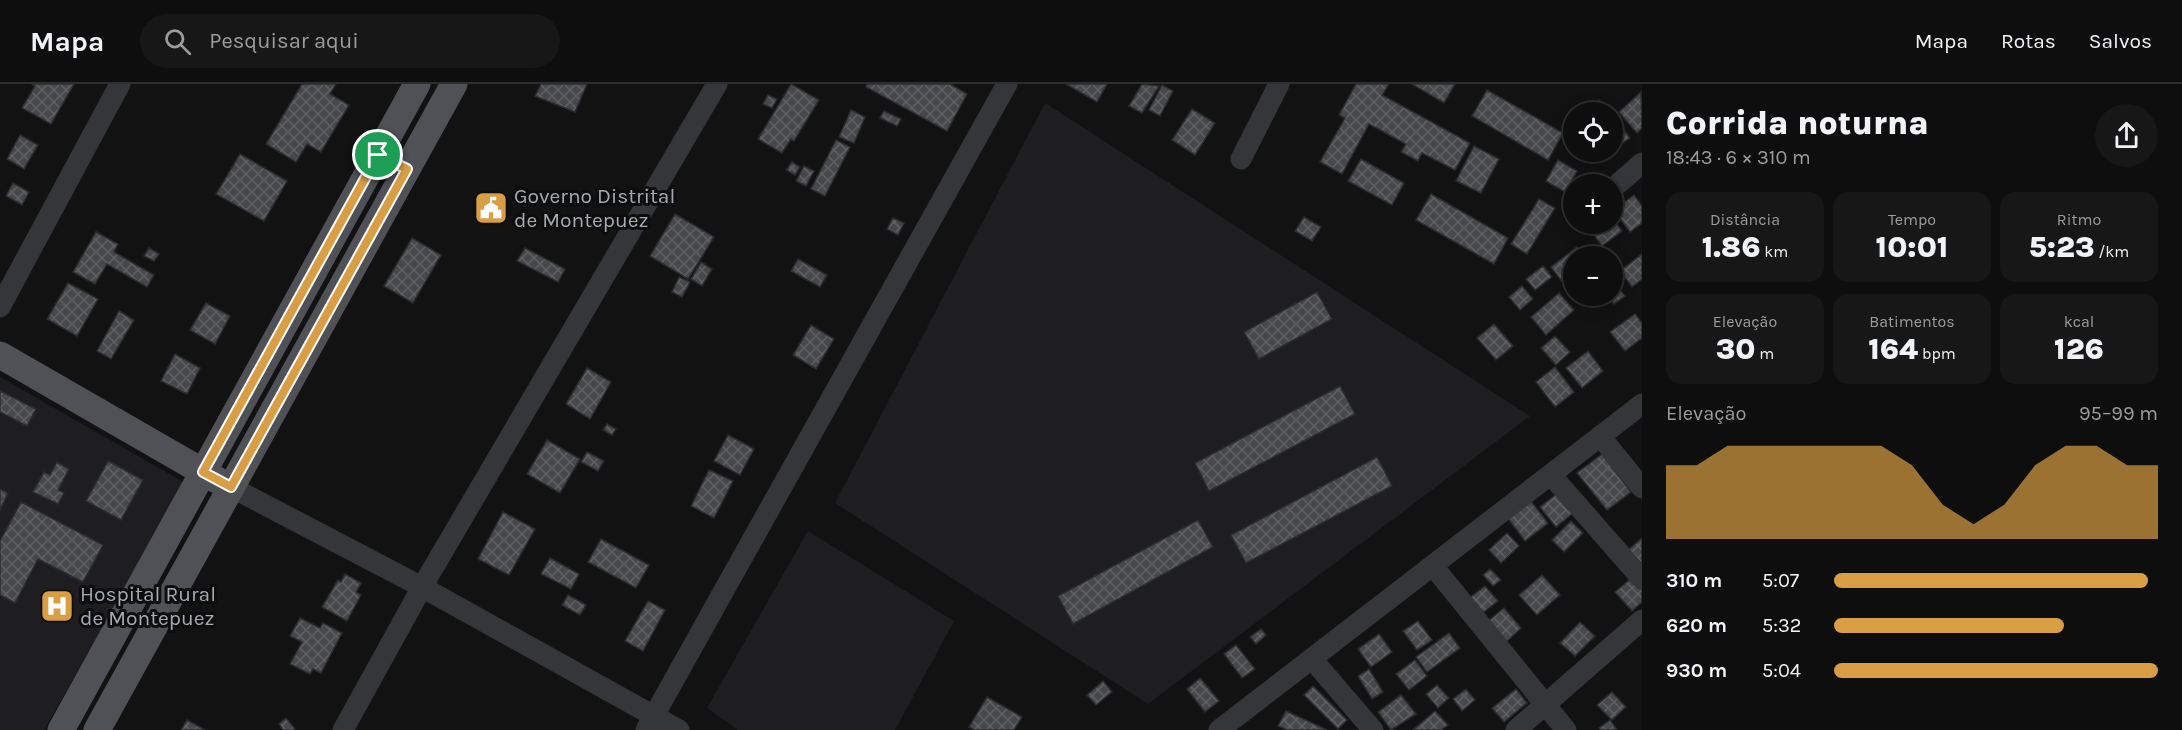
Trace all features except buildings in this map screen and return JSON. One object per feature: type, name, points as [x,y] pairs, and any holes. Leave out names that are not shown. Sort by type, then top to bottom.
[{"type":"main road","points":[[62,730],[417,84]]},
{"type":"main road","points":[[97,730],[454,84]]},
{"type":"main road","points":[[378,155],[407,169]]},
{"type":"main road","points":[[0,355],[231,487]]},
{"type":"street","points":[[0,307],[120,84]]},
{"type":"street","points":[[343,730],[422,587],[717,84]]},
{"type":"street","points":[[650,723],[1007,84]]},
{"type":"street","points":[[1241,159],[1279,84]]},
{"type":"street","points":[[1623,180],[1642,164]]},
{"type":"street","points":[[1218,730],[1642,404]]},
{"type":"street","points":[[1600,436],[1642,488]]},
{"type":"street","points":[[1551,475],[1642,579]]},
{"type":"street","points":[[231,487],[422,587],[650,723],[680,730]]},
{"type":"street","points":[[1433,566],[1566,730]]},
{"type":"street","points":[[1516,730],[1642,620]]},
{"type":"street","points":[[1312,659],[1373,730]]},
{"type":"shaded area","points":[[1045,103],[1530,416],[1148,704],[835,503]]},
{"type":"shaded area","name":"Hospital Rural de Montepuez","points":[[0,377],[185,483],[44,730],[0,730]]},
{"type":"shaded area","points":[[808,531],[954,621],[895,730],[738,730],[707,708]]},
{"type":"place","name":"Governo Distrital de Montepuez","points":[[491,208]]},
{"type":"place","name":"Hospital Rural de Montepuez","points":[[57,606]]},
{"type":"route","points":[[378,155],[407,169],[231,487],[203,472],[378,155]]}]
